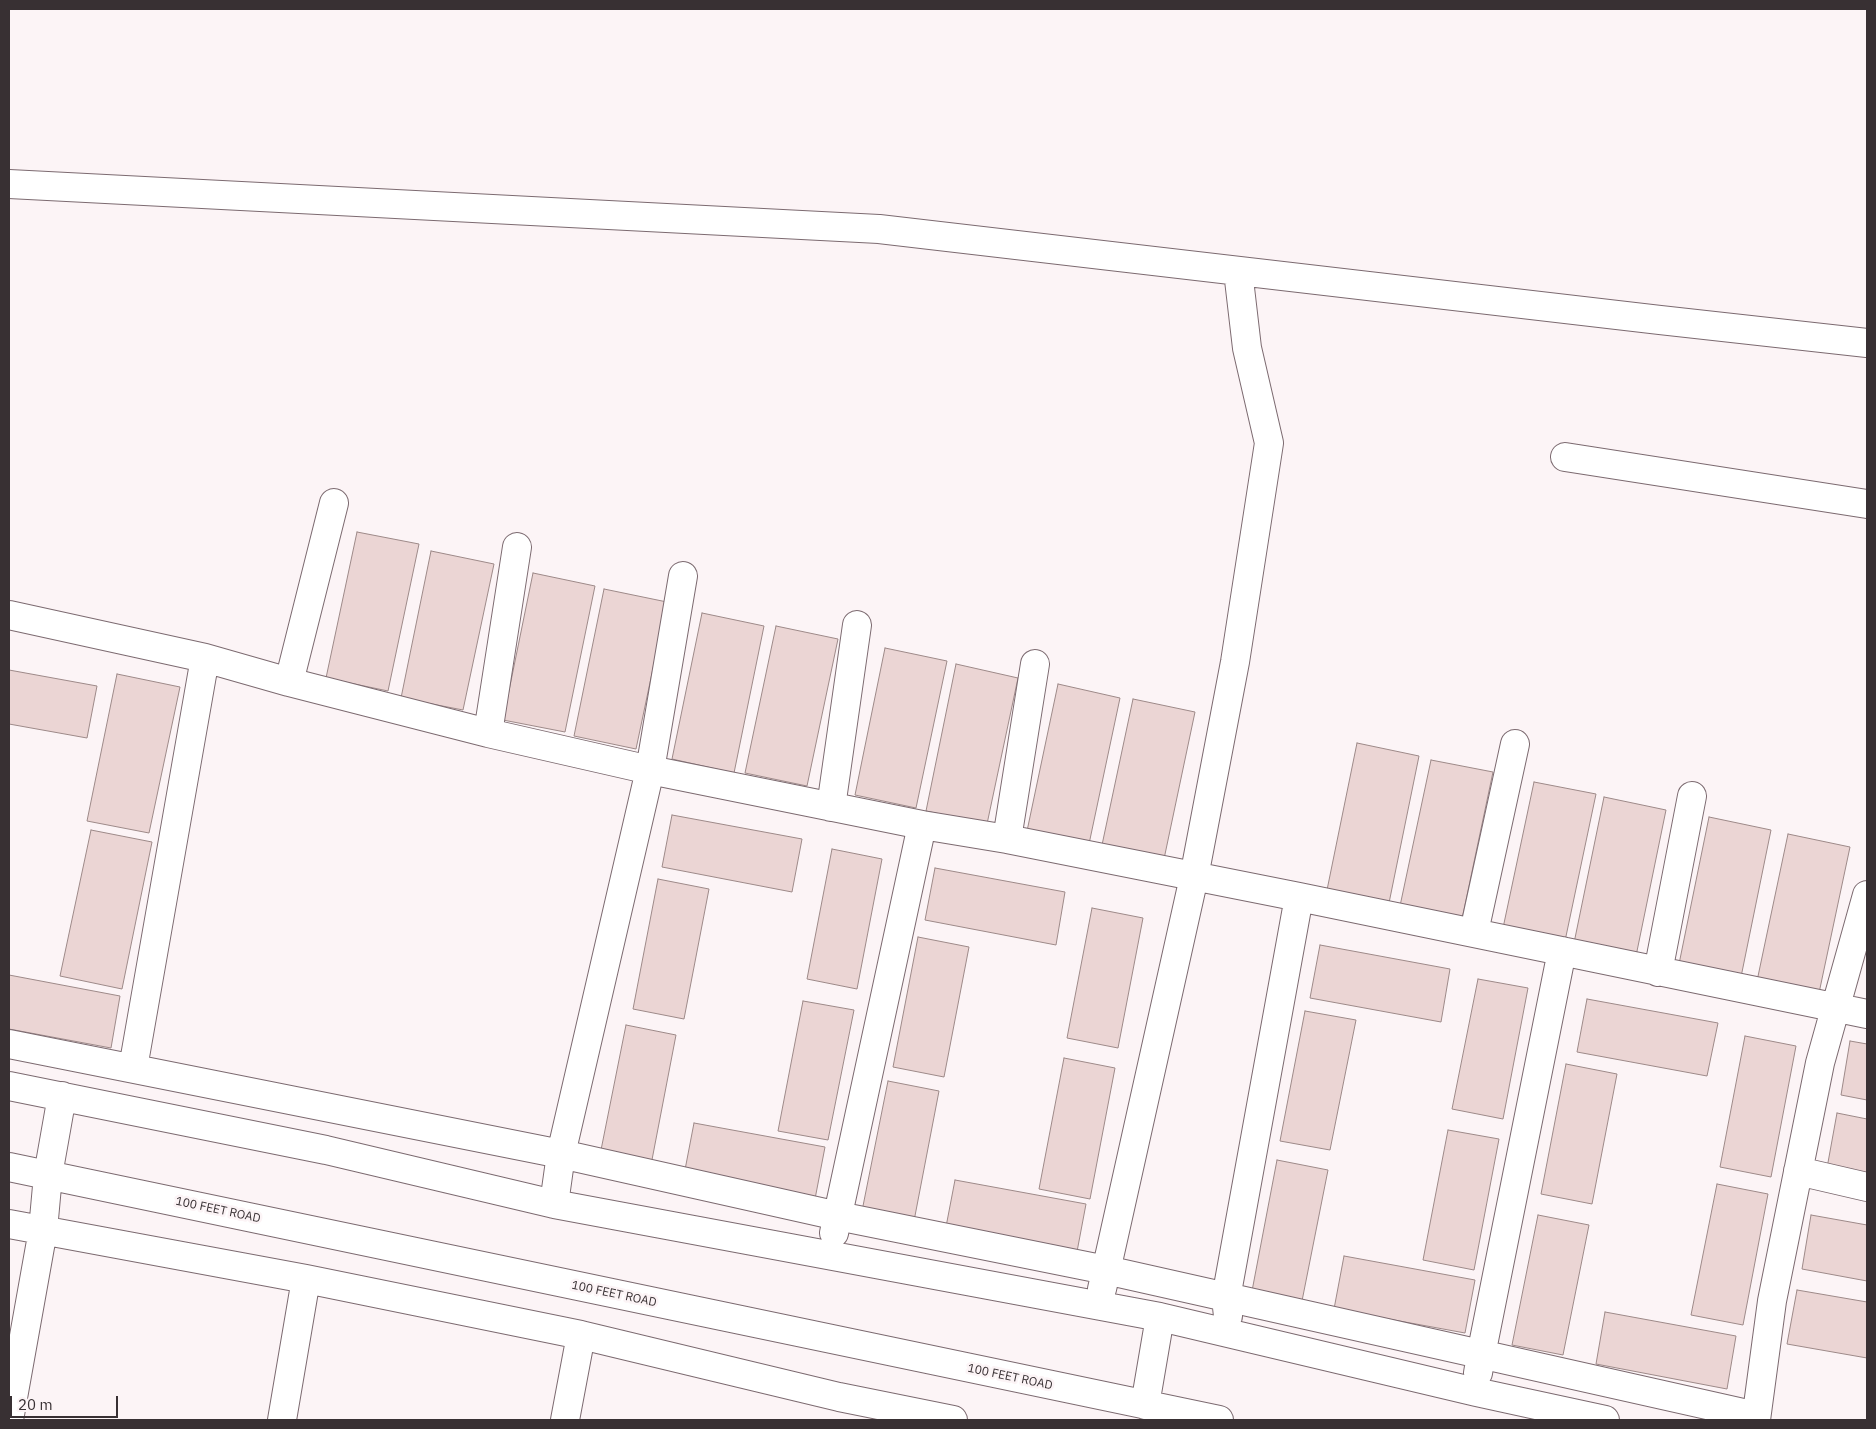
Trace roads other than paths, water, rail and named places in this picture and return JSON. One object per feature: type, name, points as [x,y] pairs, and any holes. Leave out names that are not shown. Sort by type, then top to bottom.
[{"type":"street","points":[[9,184],[879,229],[1867,342]]},
{"type":"street","points":[[1098,1305],[1194,877],[1235,662],[1269,443],[1247,348],[1238,271]]},
{"type":"street","points":[[1565,456],[1867,504]]},
{"type":"street","points":[[289,682],[334,503]]},
{"type":"street","points":[[488,733],[517,547]]},
{"type":"street","points":[[554,1204],[562,1154],[650,770],[683,576]]},
{"type":"street","points":[[9,616],[205,658],[289,682],[488,733],[650,770],[922,825],[1007,838],[1474,932],[1658,972],[1867,1014]]},
{"type":"street","points":[[831,807],[856,625]]},
{"type":"street","points":[[132,1068],[205,658]]},
{"type":"street","points":[[1007,838],[1035,664]]},
{"type":"street","points":[[1474,932],[1515,744]]},
{"type":"street","points":[[1658,972],[1692,796]]},
{"type":"street","points":[[831,1254],[922,825]]},
{"type":"street","points":[[9,1044],[562,1154],[838,1216],[1106,1270],[1480,1355],[1591,1378],[1756,1418],[1772,1301],[1820,1063],[1867,895]]},
{"type":"street","points":[[1230,1333],[1226,1298],[1300,897]]},
{"type":"street","points":[[1476,1392],[1480,1355],[1562,951]]},
{"type":"street","points":[[9,1086],[326,1150],[554,1204],[831,1254],[943,1277],[1160,1317],[1476,1392],[1605,1420]]},
{"type":"street","points":[[9,1420],[43,1230],[48,1174],[62,1096]]},
{"type":"street","name":"100 FEET ROAD","points":[[9,1167],[1219,1420]]},
{"type":"street","points":[[1798,1171],[1867,1187]]},
{"type":"street","points":[[9,1224],[306,1279],[581,1335],[836,1409],[953,1420]]},
{"type":"street","points":[[282,1420],[306,1279]]},
{"type":"street","points":[[1145,1405],[1160,1317]]},
{"type":"street","points":[[565,1420],[581,1335]]}]
